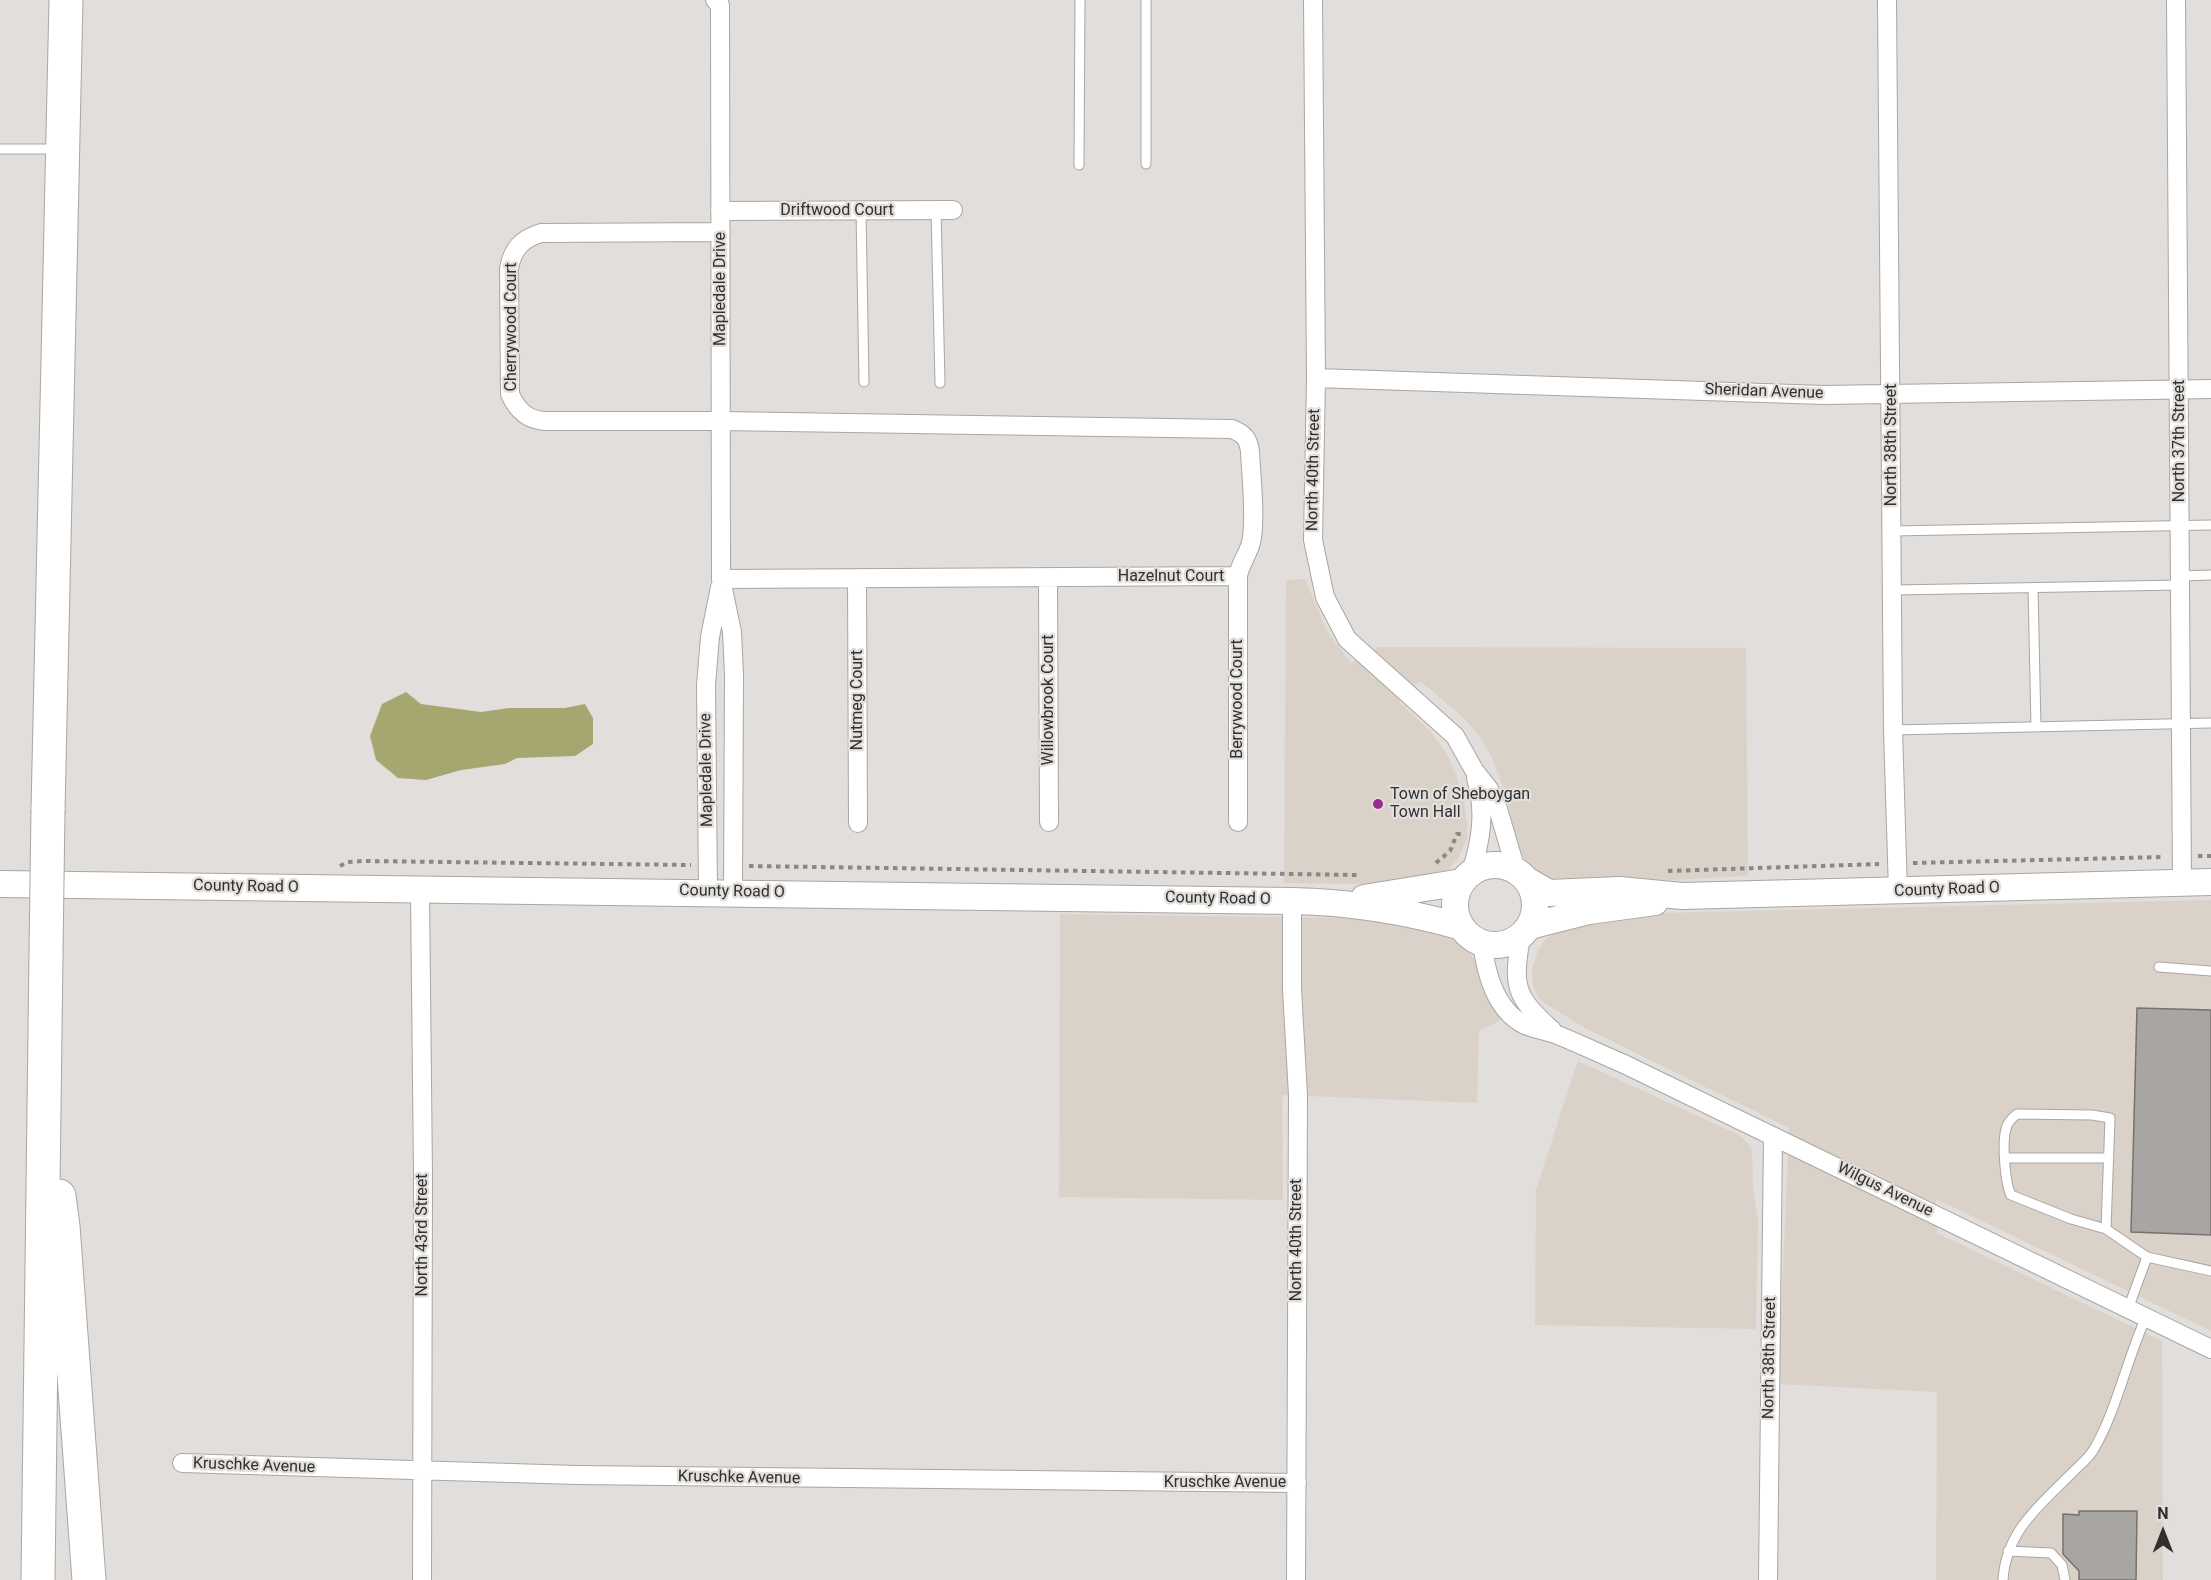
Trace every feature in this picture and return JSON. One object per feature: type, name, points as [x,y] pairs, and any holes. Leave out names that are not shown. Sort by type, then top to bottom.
[{"type":"highway","points":[[38,1580],[42,1088],[66,0]]},
{"type":"highway","points":[[42,1088],[63,1226],[89,1580]]},
{"type":"street","name":"Mapledale Drive","points":[[715,0],[720,5],[721,579],[710,637],[706,685],[708,866],[721,891]]},
{"type":"street","name":"North 40th Street","points":[[1313,0],[1316,378],[1313,540],[1325,597],[1347,639],[1455,736],[1474,770],[1489,789],[1522,875]]},
{"type":"street","name":"North 38th Street","points":[[1887,0],[1894,590],[1893,730],[1898,891]]},
{"type":"street","name":"North 37th Street","points":[[2176,0],[2182,883]]},
{"type":"street","name":"Driftwood Court","points":[[720,211],[945,210]]},
{"type":"street","name":"Cherrywood Court","points":[[721,232],[541,233],[528,237],[518,244],[509,268],[510,394],[515,405],[524,415],[545,422],[721,421]]},
{"type":"street","name":"Sheridan Avenue","points":[[1316,378],[1892,395],[2211,389]]},
{"type":"street","name":"Hazelnut Court","points":[[721,421],[1232,429],[1248,439],[1251,462],[1252,529],[1250,546],[1242,560],[1238,576],[721,579]]},
{"type":"street","name":"Berrywood Court","points":[[1238,576],[1238,822]]},
{"type":"street","name":"Willowbrook Court","points":[[1048,577],[1049,822]]},
{"type":"street","name":"Nutmeg Court","points":[[857,578],[858,823]]},
{"type":"street","name":"Mapledale Drive","points":[[721,579],[732,632],[734,675],[733,866],[721,891]]},
{"type":"street","points":[[1340,902],[1466,878],[1493,865],[1522,875],[1536,903],[1525,931],[1509,943],[1495,945],[1482,943],[1462,927],[1455,904],[1466,878],[1481,837],[1481,794],[1474,770]]},
{"type":"street","name":"County Road O","points":[[1522,875],[1549,893],[1620,890],[1682,896],[2211,882]]},
{"type":"street","name":"County Road O","points":[[0,884],[420,891],[721,891],[1340,902],[1414,913],[1462,927]]},
{"type":"street","name":"North 43rd Street","points":[[420,891],[423,1176],[422,1580]]},
{"type":"street","name":"County Road O","points":[[1525,931],[1589,911],[1630,907],[1682,896]]},
{"type":"street","name":"North 40th Street","points":[[1292,901],[1292,989],[1298,1095],[1296,1580]]},
{"type":"street","name":"Wilgus Avenue","points":[[1525,931],[1516,965],[1519,991],[1532,1011],[1558,1035]]},
{"type":"street","name":"Wilgus Avenue","points":[[1482,943],[1492,984],[1503,1008],[1525,1024],[1558,1035],[1773,1136],[2211,1349]]},
{"type":"street","name":"North 38th Street","points":[[1768,1580],[1773,1136]]},
{"type":"street","name":"Kruschke Avenue","points":[[182,1463],[422,1471],[970,1482],[1297,1483]]},
{"type":"lane","points":[[1079,165],[1080,0]]},
{"type":"lane","points":[[1146,0],[1146,164]]},
{"type":"lane","points":[[0,149],[61,149]]},
{"type":"lane","points":[[861,210],[864,382]]},
{"type":"lane","points":[[940,383],[945,210]]},
{"type":"lane","points":[[1893,531],[2211,525]]},
{"type":"lane","points":[[1894,590],[2033,588],[2181,580],[2211,576]]},
{"type":"lane","points":[[2033,588],[2036,727]]},
{"type":"lane","points":[[1893,730],[2211,723]]},
{"type":"lane","points":[[2160,967],[2211,971]]},
{"type":"lane","points":[[2106,1228],[2110,1118],[2092,1115],[2017,1114],[2005,1130],[2006,1186],[2012,1195],[2071,1219],[2106,1228],[2147,1257],[2211,1271]]},
{"type":"lane","points":[[2007,1158],[2108,1158]]},
{"type":"lane","points":[[2128,1309],[2147,1257]]},
{"type":"lane","points":[[2003,1580],[2007,1551],[2022,1523],[2093,1452],[2105,1431],[2130,1354],[2146,1317]]},
{"type":"lane","points":[[2007,1551],[2051,1553],[2062,1565],[2065,1580]]},
{"type":"path","points":[[1431,867],[1450,850],[1457,834],[1481,837]]},
{"type":"path","points":[[1656,872],[1760,866],[2211,856]]},
{"type":"path","points":[[329,889],[341,864],[363,861],[708,866]]},
{"type":"path","points":[[733,866],[1361,875]]},
{"type":"shaded area","points":[[1305,579],[1327,631],[1351,663],[1378,647],[1746,648],[1748,876],[1559,886],[1537,874],[1526,862],[1517,843],[1506,794],[1491,756],[1479,736],[1464,718],[1420,681],[1399,702],[1430,731],[1447,754],[1456,775],[1464,801],[1467,826],[1467,839],[1458,859],[1446,872],[1368,884],[1284,883],[1286,580]]},
{"type":"shaded area","points":[[406,692],[421,704],[481,712],[509,708],[565,708],[585,704],[593,718],[593,744],[575,756],[517,758],[505,764],[461,770],[426,780],[398,778],[376,760],[370,736],[382,704]]},
{"type":"shaded area","points":[[2211,900],[2211,1331],[1936,1199],[1937,1233],[2162,1341],[2163,1580],[1936,1580],[1937,1392],[1778,1384],[1789,1128],[1585,1028],[1544,1003],[1538,997],[1533,985],[1532,968],[1538,950],[1546,939],[1559,930],[1580,923],[1659,913]]},
{"type":"shaded area","points":[[1060,914],[1418,919],[1458,937],[1474,959],[1505,1018],[1479,1031],[1477,1103],[1282,1095],[1283,1200],[1059,1197]]},
{"type":"shaded area","points":[[1578,1061],[1739,1135],[1748,1143],[1752,1150],[1753,1190],[1758,1219],[1756,1329],[1535,1325],[1536,1189]]},
{"type":"building","points":[[2137,1008],[2211,1010],[2211,1235],[2131,1232]]},
{"type":"building","points":[[2079,1511],[2137,1511],[2136,1580],[2079,1580],[2079,1571],[2063,1554],[2063,1514],[2079,1515]]},
{"type":"place","name":"Town of Sheboygan Town Hall","points":[[1378,804]]}]
